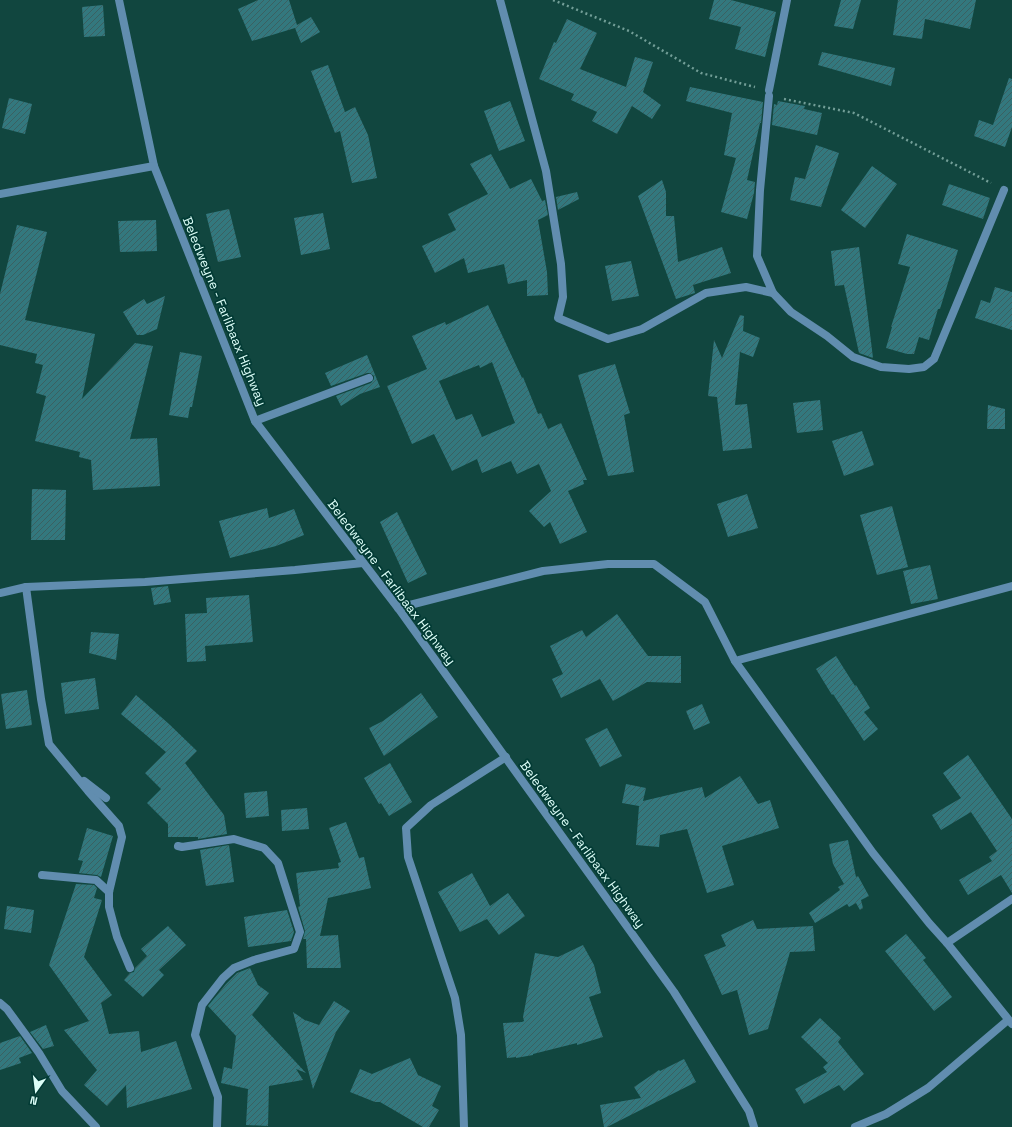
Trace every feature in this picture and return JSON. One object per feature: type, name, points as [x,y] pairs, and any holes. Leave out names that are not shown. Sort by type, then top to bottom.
[{"type":"street","name":"Beledweyne - Farlibaax Highway","points":[[119,0],[154,166],[255,421],[398,608],[674,992],[749,1111],[754,1127]]},
{"type":"street","points":[[500,0],[546,171],[561,264],[564,297],[558,318],[608,339],[642,329],[706,293],[746,287],[773,293]]},
{"type":"street","points":[[787,0],[769,93],[760,190],[757,256],[773,293],[791,312],[827,336],[853,357],[881,367],[909,369],[924,367],[934,359],[1004,190]]},
{"type":"street","points":[[0,194],[154,166]]},
{"type":"street","points":[[255,421],[369,378]]},
{"type":"street","points":[[0,593],[26,587],[145,582],[363,563]]},
{"type":"street","points":[[398,608],[543,571],[608,564],[654,564],[705,602],[735,661],[873,853],[1010,1022],[928,1088],[886,1114],[855,1127]]},
{"type":"street","points":[[735,661],[1012,586]]},
{"type":"street","points":[[26,587],[41,699],[49,744],[119,826],[122,837],[109,892],[109,907],[117,937],[130,968]]},
{"type":"street","points":[[464,1127],[461,1035],[455,998],[408,856],[406,828],[431,804],[506,757]]},
{"type":"street","points":[[76,776],[106,798]]},
{"type":"street","points":[[178,846],[182,848],[234,840],[264,848],[278,863],[300,932],[294,948],[254,960],[234,968],[223,978],[202,1004],[195,1035],[218,1097],[217,1127]]},
{"type":"street","points":[[42,875],[96,880],[109,892]]},
{"type":"street","points":[[947,943],[1012,899]]},
{"type":"street","points":[[0,1003],[7,1009],[39,1053],[62,1091],[96,1127]]},
{"type":"building","points":[[258,0],[289,0],[297,25],[311,17],[320,32],[301,43],[295,28],[252,41],[238,9]]},
{"type":"building","points":[[714,0],[731,0],[776,12],[765,57],[735,49],[741,27],[709,19]]},
{"type":"building","points":[[841,0],[861,0],[853,29],[834,26]]},
{"type":"building","points":[[898,0],[976,0],[970,29],[925,19],[922,39],[893,35]]},
{"type":"building","points":[[103,5],[105,36],[84,37],[82,7]]},
{"type":"building","points":[[567,19],[597,33],[580,69],[626,87],[635,57],[653,62],[643,92],[661,105],[652,119],[632,106],[617,134],[592,121],[597,112],[571,100],[574,94],[539,79],[554,42],[556,43]]},
{"type":"building","points":[[822,52],[895,68],[891,86],[818,65]]},
{"type":"building","points":[[328,65],[345,112],[355,107],[368,135],[377,178],[352,183],[340,131],[335,133],[311,71]]},
{"type":"building","points":[[1009,78],[1012,79],[1012,127],[1005,147],[974,136],[979,120],[993,125]]},
{"type":"building","points":[[690,87],[763,102],[761,123],[747,180],[755,182],[754,193],[747,219],[721,212],[736,158],[724,155],[732,113],[686,101]]},
{"type":"building","points":[[9,98],[32,104],[25,134],[2,128]]},
{"type":"building","points":[[510,101],[525,141],[499,151],[484,111]]},
{"type":"building","points":[[778,101],[805,106],[804,109],[822,113],[817,135],[772,125],[774,104],[777,105]]},
{"type":"building","points":[[816,145],[839,153],[821,207],[790,200],[795,177],[805,179]]},
{"type":"building","points":[[491,154],[510,189],[531,179],[542,201],[545,200],[548,215],[538,220],[547,272],[548,295],[527,296],[527,280],[508,284],[504,264],[468,273],[464,258],[435,273],[422,246],[456,230],[448,214],[488,194],[470,164]]},
{"type":"building","points":[[872,166],[897,184],[865,228],[841,210]]},
{"type":"building","points":[[662,180],[666,192],[666,216],[674,216],[678,262],[722,247],[731,273],[693,285],[695,293],[676,299],[638,196]]},
{"type":"building","points":[[949,184],[990,198],[983,219],[942,205]]},
{"type":"building","points":[[577,192],[579,199],[558,210],[556,197]]},
{"type":"building","points":[[229,209],[241,257],[218,262],[206,214]]},
{"type":"building","points":[[323,213],[330,249],[301,255],[294,218]]},
{"type":"building","points":[[156,220],[157,251],[120,252],[118,221]]},
{"type":"building","points":[[17,225],[47,232],[25,320],[95,334],[82,399],[135,343],[153,346],[130,439],[157,438],[160,486],[93,490],[91,460],[79,457],[80,452],[35,441],[46,396],[36,393],[43,365],[35,363],[37,354],[0,345],[0,294]]},
{"type":"building","points":[[907,234],[958,250],[929,340],[919,337],[914,354],[907,354],[886,348],[910,267],[898,264]]},
{"type":"building","points":[[859,247],[873,358],[859,353],[844,285],[835,286],[831,251]]},
{"type":"building","points":[[631,261],[639,296],[612,301],[605,266]]},
{"type":"building","points":[[995,287],[1012,292],[1012,330],[975,318],[981,300],[990,303]]},
{"type":"building","points":[[165,296],[157,329],[143,335],[137,335],[123,312],[144,299],[147,304]]},
{"type":"building","points":[[488,305],[522,378],[523,377],[538,414],[541,413],[548,429],[561,423],[587,480],[583,480],[584,484],[568,491],[587,532],[560,544],[550,522],[544,527],[529,511],[551,491],[539,464],[517,474],[511,461],[482,473],[477,459],[452,471],[434,434],[412,444],[387,386],[427,369],[412,336],[445,322],[446,325]],"holes":[[[492,362],[515,423],[482,437],[472,414],[456,420],[439,381],[479,365],[480,368]]]},
{"type":"building","points":[[740,315],[744,316],[743,331],[760,338],[753,357],[740,352],[735,405],[747,404],[752,448],[723,451],[717,397],[708,396],[714,340],[722,358]]},
{"type":"building","points":[[180,352],[202,356],[192,407],[190,407],[188,418],[169,415]]},
{"type":"building","points":[[367,355],[380,387],[360,394],[341,406],[336,396],[371,383],[374,376],[367,373],[331,386],[325,373]]},
{"type":"building","points":[[615,364],[630,413],[624,415],[634,472],[608,476],[578,375]]},
{"type":"building","points":[[820,400],[823,430],[797,433],[793,403]]},
{"type":"building","points":[[988,405],[1005,409],[1005,429],[987,429]]},
{"type":"building","points":[[862,431],[874,465],[844,476],[832,441]]},
{"type":"building","points":[[32,489],[66,490],[65,540],[31,540]]},
{"type":"building","points":[[747,494],[758,528],[728,537],[717,504]]},
{"type":"building","points":[[892,506],[908,567],[877,575],[860,515]]},
{"type":"building","points":[[267,508],[269,518],[294,509],[304,535],[276,546],[230,558],[219,521]]},
{"type":"building","points":[[397,512],[427,574],[408,583],[380,522]]},
{"type":"building","points":[[930,565],[938,599],[911,604],[903,571]]},
{"type":"building","points":[[168,586],[171,602],[154,605],[151,588]]},
{"type":"building","points":[[249,595],[253,642],[205,646],[206,661],[187,662],[185,614],[207,613],[206,598]]},
{"type":"building","points":[[617,614],[648,656],[681,656],[681,683],[647,682],[613,701],[600,679],[561,698],[552,679],[563,674],[550,646],[582,630],[586,637]]},
{"type":"building","points":[[91,632],[119,634],[116,660],[89,653]]},
{"type":"building","points":[[836,656],[870,708],[864,712],[878,729],[864,741],[816,669]]},
{"type":"building","points":[[95,678],[99,709],[65,714],[61,683]]},
{"type":"building","points":[[27,690],[32,725],[6,729],[1,694]]},
{"type":"building","points":[[421,693],[438,717],[384,756],[369,728],[383,721]]},
{"type":"building","points":[[136,695],[197,751],[185,763],[224,815],[227,834],[198,839],[198,837],[168,837],[168,824],[147,803],[161,789],[145,773],[166,752],[121,714]]},
{"type":"building","points":[[702,704],[710,723],[694,730],[686,711]]},
{"type":"building","points":[[607,728],[622,756],[600,767],[585,739]]},
{"type":"building","points":[[968,755],[1012,819],[1012,893],[1001,875],[968,895],[959,880],[992,861],[989,857],[997,851],[971,812],[941,830],[932,815],[961,798],[943,773]]},
{"type":"building","points":[[390,763],[412,802],[389,816],[381,803],[379,804],[364,778]]},
{"type":"building","points":[[740,776],[758,804],[770,800],[779,828],[722,846],[734,885],[707,893],[687,829],[660,835],[659,847],[636,845],[639,806],[622,803],[626,784],[646,788],[643,801],[702,787],[705,798]]},
{"type":"building","points":[[267,791],[269,816],[246,818],[244,793]]},
{"type":"building","points":[[307,808],[309,829],[282,831],[281,810]]},
{"type":"building","points":[[346,822],[359,858],[364,857],[371,888],[328,898],[320,936],[338,935],[341,968],[307,968],[306,939],[303,939],[305,931],[298,907],[300,906],[296,873],[339,868],[338,863],[341,862],[329,828]]},
{"type":"building","points":[[87,828],[113,836],[101,877],[97,875],[79,873],[83,861],[78,860]]},
{"type":"building","points":[[848,840],[856,877],[858,876],[869,896],[861,900],[863,908],[860,910],[856,903],[849,907],[847,904],[815,923],[809,913],[840,890],[838,887],[844,884],[833,864],[829,844]]},
{"type":"building","points":[[229,845],[234,882],[206,886],[200,850]]},
{"type":"building","points":[[472,873],[490,906],[508,893],[525,916],[499,935],[487,919],[460,932],[438,892]]},
{"type":"building","points":[[76,884],[94,885],[97,888],[94,898],[102,900],[84,957],[112,995],[101,1003],[109,1034],[139,1031],[141,1052],[176,1041],[192,1089],[127,1108],[126,1085],[107,1106],[84,1085],[97,1070],[64,1030],[89,1021],[49,965]]},
{"type":"building","points":[[7,906],[34,910],[31,933],[4,929]]},
{"type":"building","points":[[287,910],[294,932],[291,941],[248,947],[244,917]]},
{"type":"building","points":[[753,920],[757,929],[813,926],[815,951],[790,952],[768,1029],[749,1035],[737,990],[722,995],[704,955],[726,946],[721,935]]},
{"type":"building","points":[[168,926],[186,945],[159,970],[164,975],[143,997],[124,980],[130,973],[134,972],[135,968],[147,956],[141,949]]},
{"type":"building","points":[[906,934],[926,958],[923,960],[952,997],[934,1011],[885,951]]},
{"type":"building","points":[[583,945],[594,965],[601,993],[589,997],[603,1037],[577,1045],[577,1043],[533,1055],[507,1058],[503,1023],[524,1021],[523,1017],[535,953],[558,957]]},
{"type":"building","points":[[250,968],[258,985],[269,993],[252,1015],[306,1073],[296,1069],[303,1080],[269,1086],[268,1126],[246,1125],[248,1089],[221,1083],[224,1067],[232,1069],[236,1036],[208,1006],[237,973]]},
{"type":"building","points":[[334,1001],[350,1011],[336,1032],[313,1089],[293,1012],[306,1021],[305,1020],[319,1025]]},
{"type":"building","points":[[820,1018],[841,1038],[838,1042],[864,1074],[844,1091],[839,1085],[804,1104],[795,1089],[827,1072],[823,1067],[828,1063],[801,1037]]},
{"type":"building","points":[[46,1025],[54,1046],[43,1049],[30,1032]]},
{"type":"building","points":[[20,1036],[32,1053],[19,1058],[21,1063],[0,1070],[0,1043]]},
{"type":"building","points":[[410,1058],[418,1075],[441,1086],[432,1106],[439,1110],[429,1127],[423,1127],[380,1102],[375,1102],[350,1092],[360,1069],[372,1074]]},
{"type":"building","points":[[684,1059],[696,1082],[607,1127],[604,1127],[600,1105],[641,1098],[634,1087],[659,1070],[660,1071]]}]
